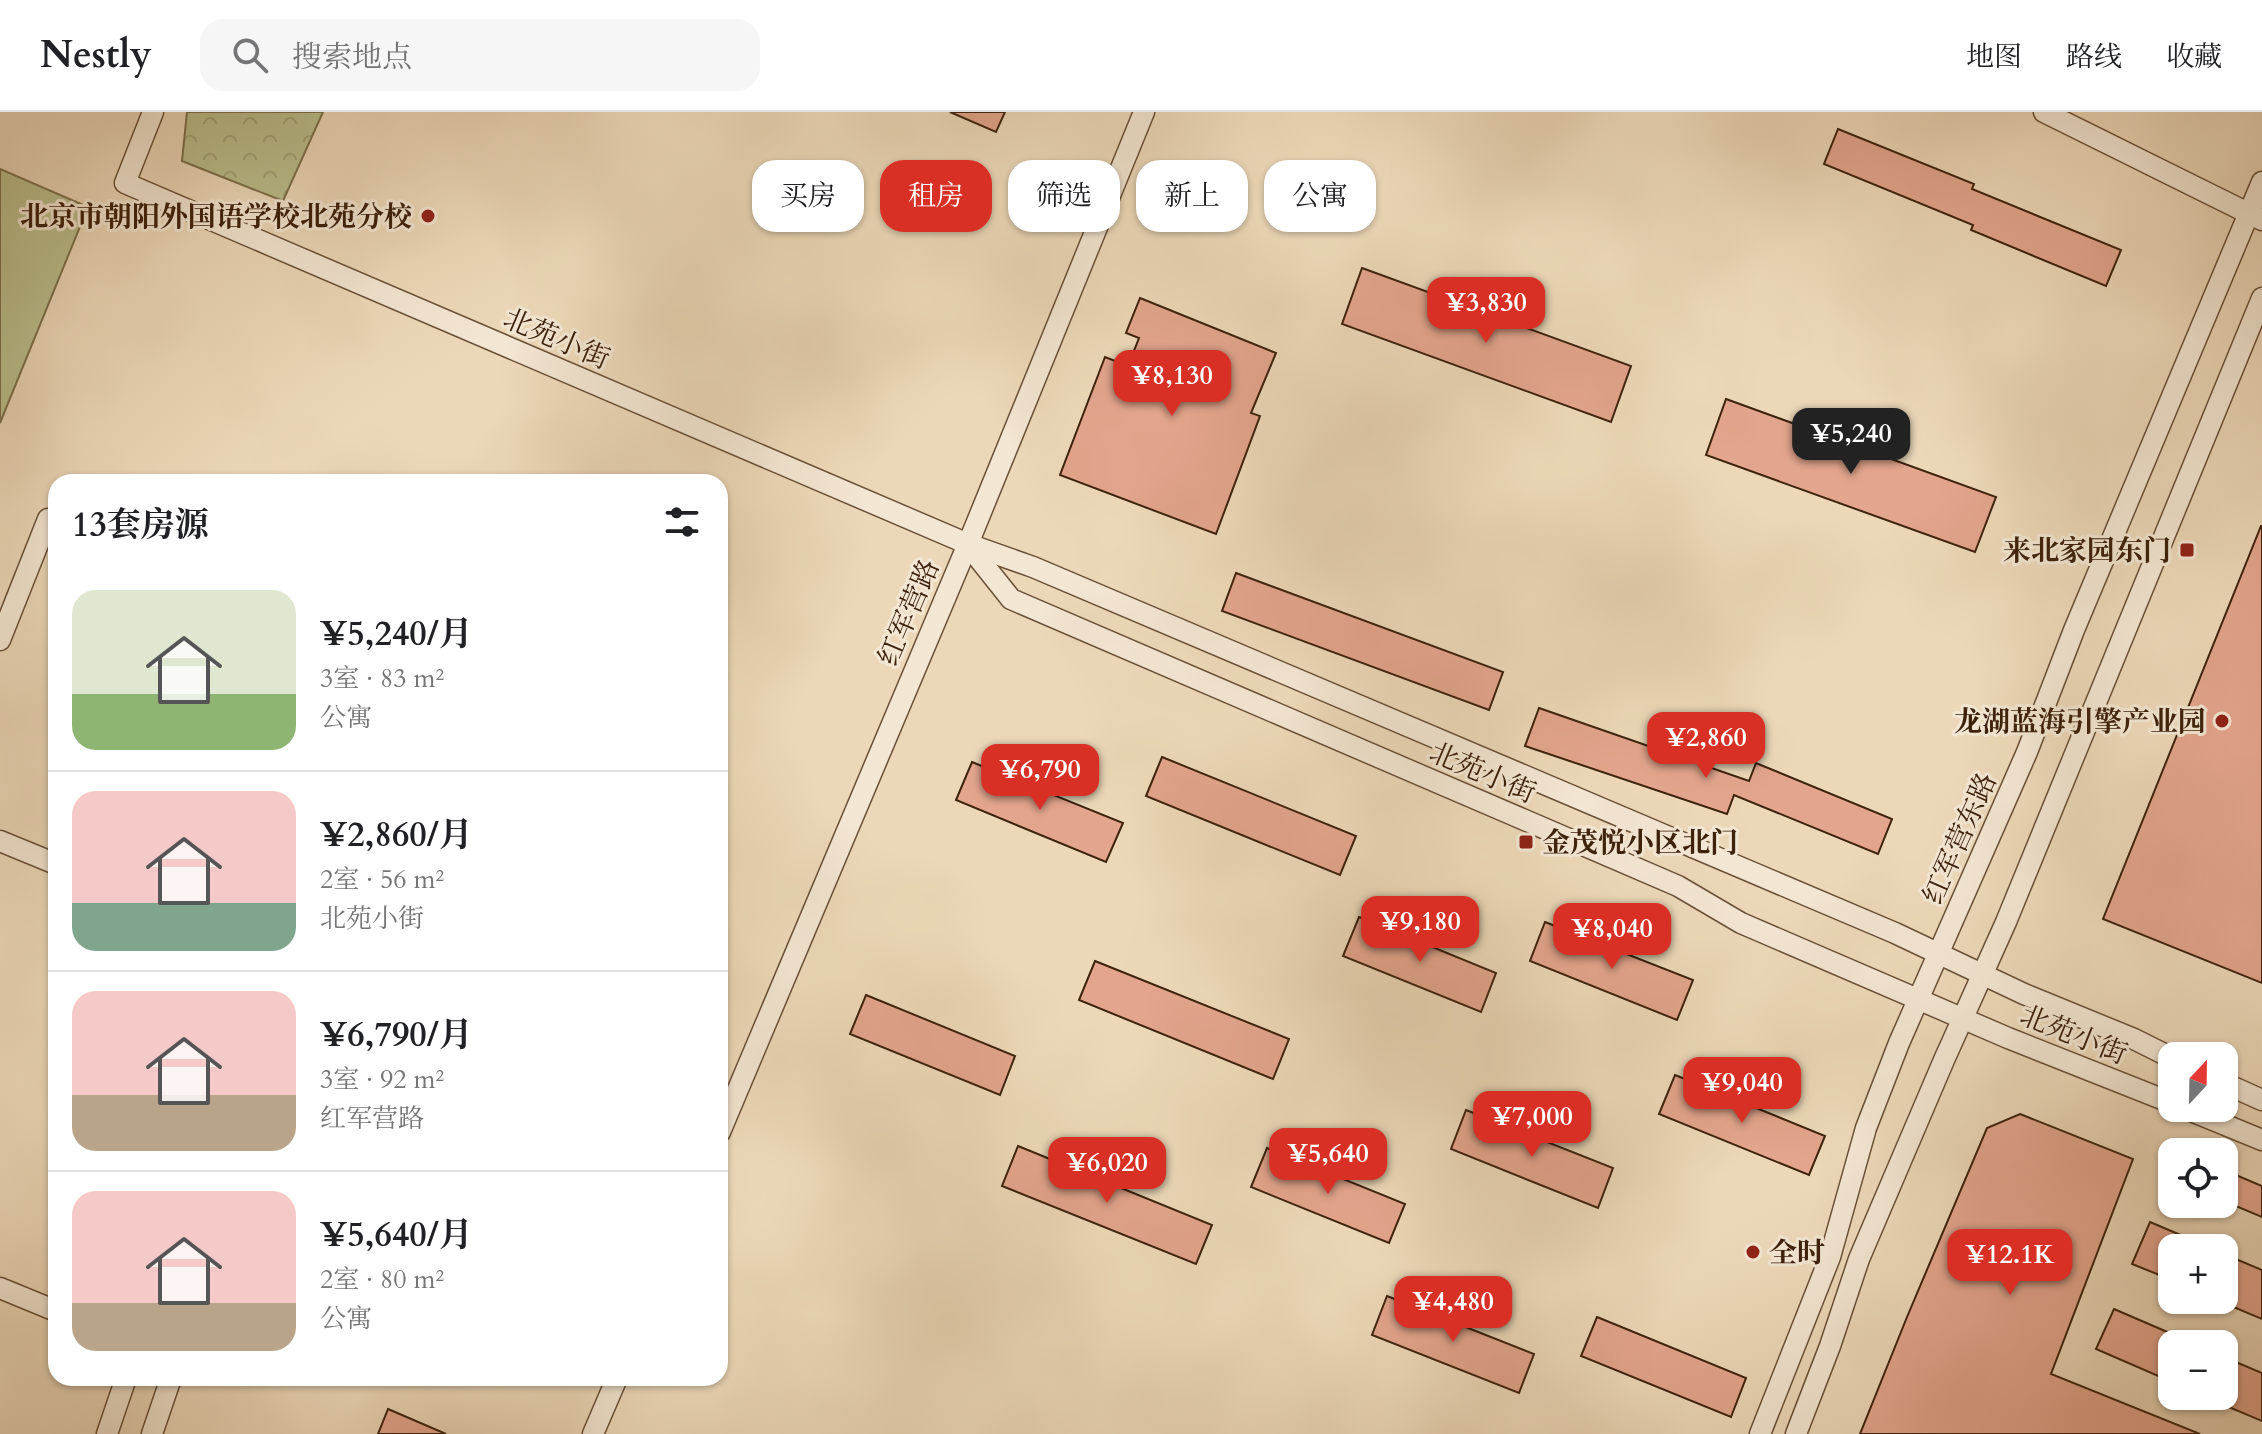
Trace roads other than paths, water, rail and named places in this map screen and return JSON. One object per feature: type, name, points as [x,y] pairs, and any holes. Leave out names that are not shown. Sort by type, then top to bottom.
[{"type":"street","name":"北苑小街","points":[[153,112],[125,183],[968,544],[1047,573],[1880,926],[1982,975],[2158,1052]]},
{"type":"street","name":"红军营路","points":[[728,1113],[968,544],[1144,112]]},
{"type":"street","points":[[2044,112],[2255,216]]},
{"type":"street","name":"红军营东路","points":[[1760,1434],[1830,1257],[1866,1128],[1918,1000],[2027,752],[2074,630],[2255,216],[2262,182]]},
{"type":"street","points":[[1796,1434],[1859,1259],[2006,922],[2262,298]]},
{"type":"street","points":[[0,640],[48,519]]},
{"type":"street","name":"北苑小街","points":[[968,544],[1011,599],[1678,886],[1741,923],[1918,1000],[2158,1097]]},
{"type":"street","points":[[0,841],[48,861]]},
{"type":"street","points":[[2238,1089],[2262,1100]]},
{"type":"street","points":[[2218,1122],[2262,1140]]},
{"type":"street","points":[[0,1288],[48,1308]]},
{"type":"street","points":[[107,1434],[123,1386]]},
{"type":"street","points":[[152,1434],[168,1386]]},
{"type":"street","points":[[593,1434],[614,1386]]},
{"type":"place","name":"北京市朝阳外国语学校北苑分校","points":[[428,216]]},
{"type":"place","name":"来北家园东门","points":[[2187,550]]},
{"type":"place","name":"龙湖蓝海引擎产业园","points":[[2222,721]]},
{"type":"place","name":"金茂悦小区北门","points":[[1526,842]]},
{"type":"place","name":"全时","points":[[1753,1252]]}]
